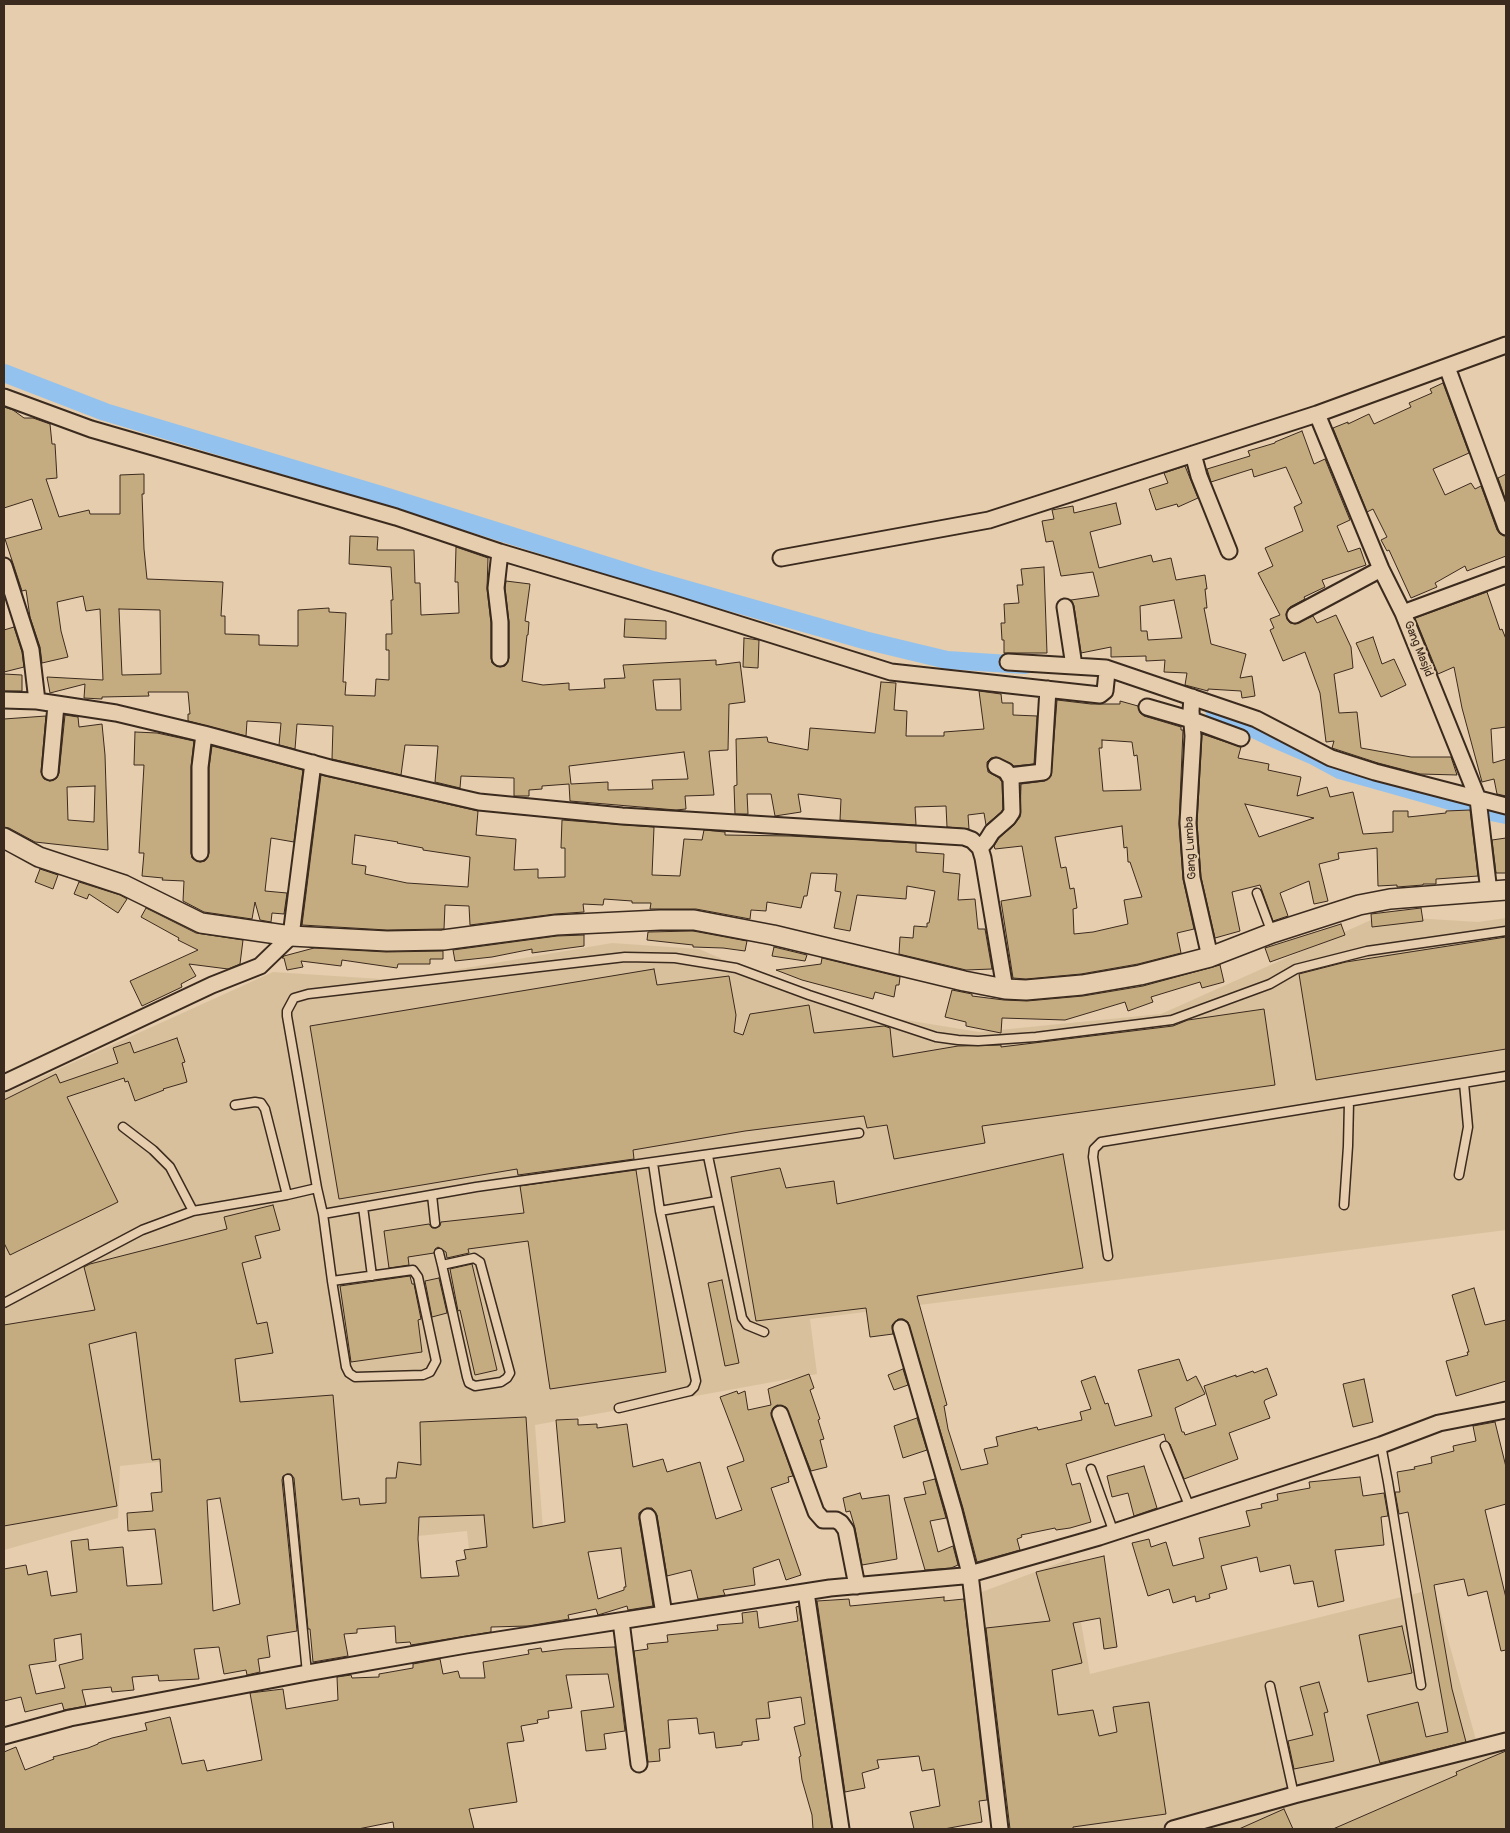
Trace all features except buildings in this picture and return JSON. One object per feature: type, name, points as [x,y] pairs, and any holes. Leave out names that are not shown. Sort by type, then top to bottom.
[{"type":"street","points":[[781,558],[989,520],[1317,414],[1506,345]]},
{"type":"street","points":[[1447,367],[1506,527]]},
{"type":"street","points":[[4,396],[91,429],[396,517],[500,552],[891,672],[1100,695],[1104,694],[1105,691],[1106,670]]},
{"type":"street","name":"Gang Masjid","points":[[1317,414],[1381,569],[1403,613],[1478,801],[1498,891]]},
{"type":"street","points":[[1193,454],[1199,476],[1230,551]]},
{"type":"street","points":[[500,552],[496,588],[500,622],[500,658]]},
{"type":"street","points":[[4,566],[31,650],[38,702]]},
{"type":"street","points":[[1295,615],[1381,569]]},
{"type":"street","points":[[1403,613],[1506,575]]},
{"type":"street","points":[[1065,606],[1074,666]]},
{"type":"street","points":[[1008,662],[1106,670],[1192,707],[1241,738]]},
{"type":"street","points":[[1010,776],[1043,772],[1048,689]]},
{"type":"street","points":[[4,700],[38,702],[116,713],[313,763],[479,802],[622,816],[964,837],[972,840],[980,848],[984,858],[1005,989]]},
{"type":"street","points":[[50,772],[56,705]]},
{"type":"street","points":[[1148,707],[1192,707],[1256,719],[1331,758],[1478,801],[1506,806]]},
{"type":"street","name":"Gang Lumba","points":[[1192,707],[1193,736],[1188,823],[1192,878],[1210,957]]},
{"type":"street","points":[[200,853],[200,767],[204,734]]},
{"type":"street","points":[[4,1083],[212,986],[260,966],[290,936],[313,763]]},
{"type":"street","points":[[980,848],[992,832],[1012,812],[1012,784],[1010,776],[1006,771],[996,766]]},
{"type":"street","points":[[4,838],[40,857],[124,885],[202,923],[290,936],[387,941],[443,940],[556,925],[694,920],[773,935],[964,981],[1005,989],[1026,990],[1082,985],[1140,975],[1210,957],[1272,933],[1359,905],[1390,899],[1498,891]]},
{"type":"street","points":[[900,1328],[954,1511],[970,1574],[1000,1829]]},
{"type":"street","points":[[4,1736],[70,1718],[308,1673],[806,1592],[962,1576],[1114,1533],[1380,1445],[1439,1423],[1506,1410]]},
{"type":"street","points":[[780,1414],[816,1512],[823,1520],[836,1520],[846,1530],[857,1586]]},
{"type":"street","points":[[648,1517],[664,1614]]},
{"type":"street","points":[[806,1592],[841,1829]]},
{"type":"street","points":[[621,1621],[639,1764]]},
{"type":"street","points":[[1173,1829],[1506,1741]]},
{"type":"lane","points":[[1258,893],[1272,933]]},
{"type":"lane","points":[[332,1281],[413,1270],[416,1273],[436,1361],[430,1372],[423,1375],[355,1377],[349,1373],[346,1367],[332,1281],[324,1214],[317,1188],[287,1016],[287,1010],[294,998],[308,994],[625,957],[675,958],[736,968],[809,995],[936,1037],[978,1041],[1036,1037],[1172,1020],[1270,984],[1296,970],[1367,952],[1506,931]]},
{"type":"lane","points":[[1108,1256],[1093,1157],[1094,1149],[1101,1142],[1506,1076]]},
{"type":"lane","points":[[1459,1175],[1468,1127],[1464,1083]]},
{"type":"lane","points":[[235,1106],[255,1102],[261,1103],[287,1195]]},
{"type":"lane","points":[[1344,1205],[1349,1102]]},
{"type":"lane","points":[[123,1127],[170,1166],[193,1211]]},
{"type":"lane","points":[[324,1214],[476,1188],[860,1133]]},
{"type":"lane","points":[[708,1156],[742,1318],[746,1325],[764,1332]]},
{"type":"lane","points":[[619,1408],[690,1390],[694,1387],[696,1380],[660,1211],[653,1163]]},
{"type":"lane","points":[[4,1303],[142,1230],[193,1211],[317,1188]]},
{"type":"lane","points":[[432,1195],[434,1223]]},
{"type":"lane","points":[[660,1211],[717,1201]]},
{"type":"lane","points":[[364,1207],[372,1276]]},
{"type":"lane","points":[[439,1253],[469,1383],[475,1386],[501,1382],[510,1373],[480,1262],[474,1258],[442,1265]]},
{"type":"lane","points":[[1380,1445],[1388,1482],[1421,1685]]},
{"type":"lane","points":[[1165,1446],[1190,1508]]},
{"type":"lane","points":[[1091,1469],[1114,1533]]},
{"type":"lane","points":[[288,1479],[308,1673]]},
{"type":"lane","points":[[1270,1686],[1294,1796]]},
{"type":"shaded area","points":[[1380,916],[1478,922],[1506,918],[1506,1230],[810,1319],[817,1374],[535,1425],[547,1581],[473,1588],[467,1531],[280,1550],[269,1450],[120,1466],[118,1518],[4,1550],[4,1094],[273,972],[396,980],[612,943],[699,949],[838,1009],[979,1032],[1161,1014]]},
{"type":"shaded area","points":[[1070,1559],[1090,1674],[1434,1589],[1476,1740],[1506,1733],[1506,1829],[995,1829],[971,1596]]},
{"type":"waterway","points":[[4,373],[105,412],[385,496],[653,580],[864,640],[947,660],[1025,665]]},
{"type":"waterway","points":[[1214,710],[1340,770],[1506,815]]}]
